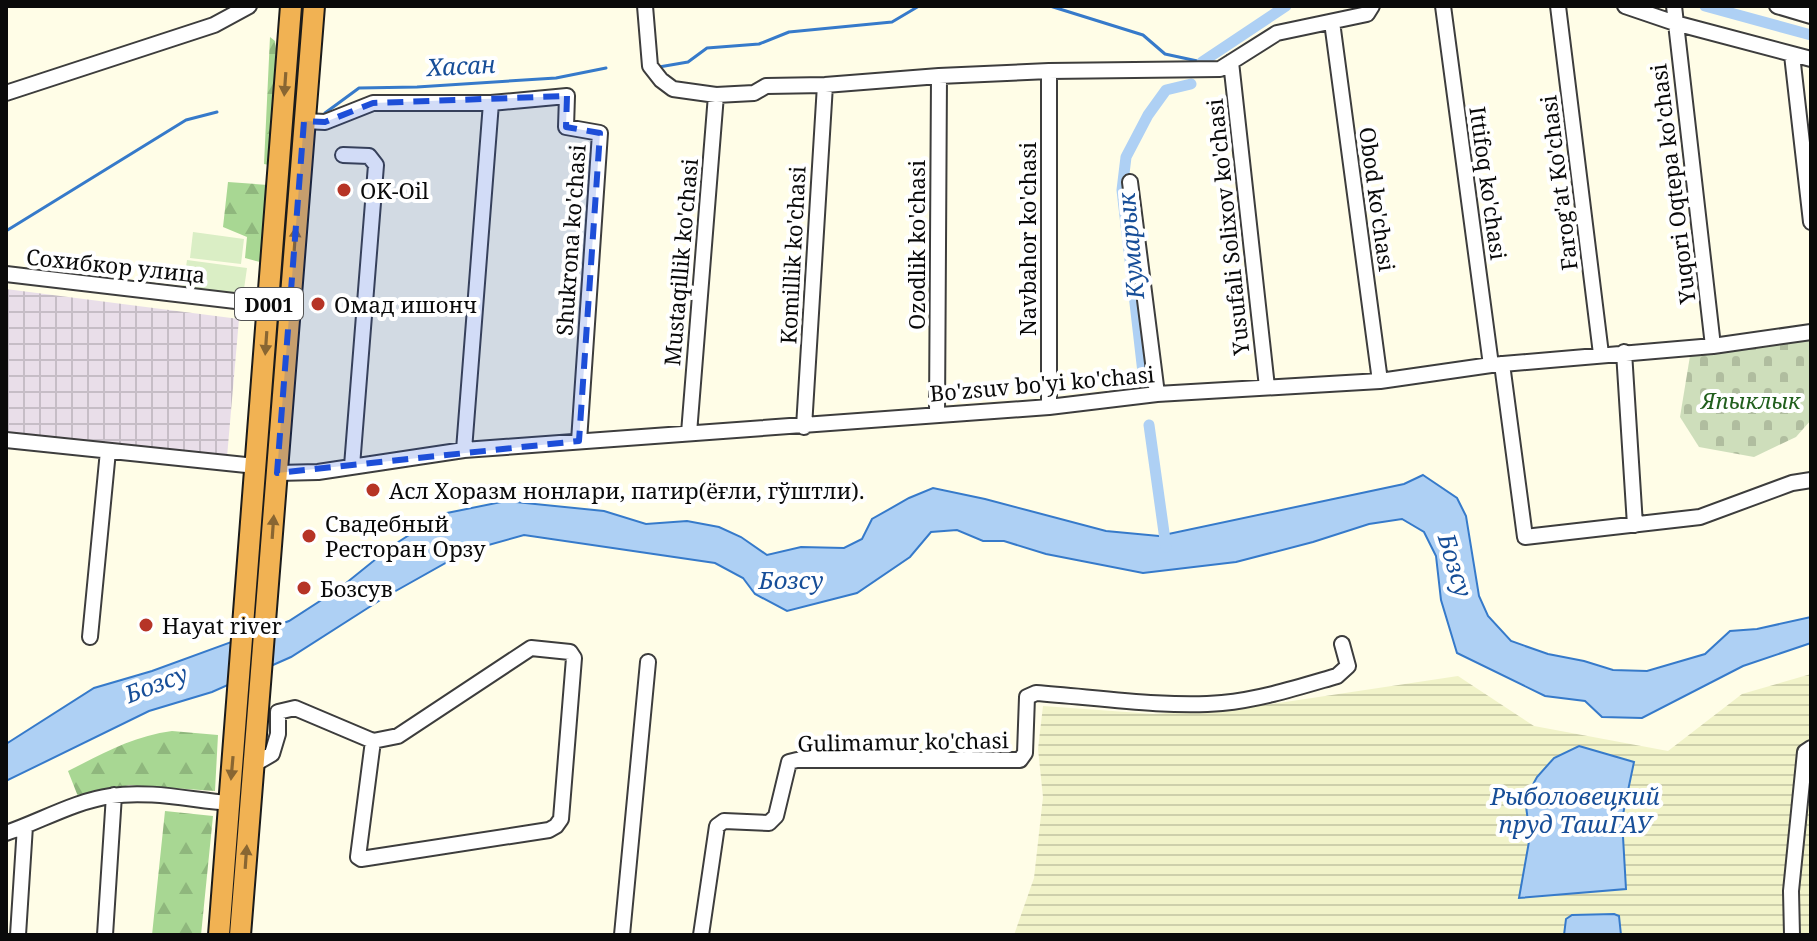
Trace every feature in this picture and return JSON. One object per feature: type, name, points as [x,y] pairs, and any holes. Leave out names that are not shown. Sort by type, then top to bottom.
[{"type":"highway","name":"D001","points":[[240,935],[253,765],[246,602],[291,6]]},
{"type":"highway","name":"D001","points":[[219,935],[229,803],[267,604],[314,6]]},
{"type":"highway","points":[[271,271],[293,273]]},
{"type":"street","points":[[6,93],[214,25],[249,6]]},
{"type":"street","points":[[645,6],[650,66],[661,80],[673,89],[716,95],[754,93],[766,86],[825,85],[939,76],[1220,69],[1277,33],[1367,14],[1372,6]]},
{"type":"street","name":"Ittifoq ko'chasi","points":[[1443,6],[1525,537],[1635,525]]},
{"type":"street","name":"Farog'at Ko'chasi","points":[[1558,6],[1601,354]]},
{"type":"street","points":[[1625,6],[1674,15],[1811,59]]},
{"type":"street","points":[[1777,6],[1811,16]]},
{"type":"street","name":"Yuqori Oqtepa ko'chasi","points":[[1674,15],[1713,346]]},
{"type":"street","name":"Obod ko'chasi","points":[[1332,22],[1380,381]]},
{"type":"street","points":[[1792,55],[1811,222]]},
{"type":"street","name":"Yusufali Solixov ko'chasi","points":[[1231,62],[1267,387]]},
{"type":"street","name":"Navbahor ko'chasi","points":[[1049,71],[1049,407]]},
{"type":"street","name":"Ozodlik ko'chasi","points":[[937,414],[939,76]]},
{"type":"street","name":"Komillik ko'chasi","points":[[804,427],[825,85]]},
{"type":"street","name":"Mustaqillik ko'chasi","points":[[689,433],[716,95]]},
{"type":"street","name":"Shukrona ko'chasi","points":[[304,121],[325,122],[373,103],[491,103],[567,96],[566,127],[600,133],[579,441]]},
{"type":"street","points":[[464,450],[491,103]]},
{"type":"street","points":[[343,155],[369,156],[376,165],[352,466]]},
{"type":"street","points":[[1130,182],[1157,394]]},
{"type":"street","name":"Сохибкор улица","points":[[6,274],[269,305]]},
{"type":"street","name":"Bo'zsuv bo'yi ko'chasi","points":[[277,473],[318,472],[464,450],[804,427],[1049,407],[1157,394],[1380,381],[1601,354],[1713,346],[1811,332]]},
{"type":"street","points":[[1624,352],[1635,525],[1700,517],[1792,483],[1811,480]]},
{"type":"street","points":[[6,440],[256,466]]},
{"type":"street","points":[[90,637],[108,451]]},
{"type":"street","name":"Gulimamur ko'chasi","points":[[701,935],[717,826],[724,821],[769,823],[776,816],[789,762],[1020,760],[1025,753],[1027,697],[1036,693],[1220,703],[1273,695],[1345,672],[1348,666],[1342,644]]},
{"type":"street","points":[[253,765],[272,754],[278,734],[278,712],[295,708],[373,741],[398,736],[531,648],[570,652],[574,658],[561,819],[549,830],[359,859],[373,741]]},
{"type":"street","points":[[622,935],[648,662]]},
{"type":"street","points":[[1792,935],[1791,891],[1805,752],[1811,748]]},
{"type":"street","points":[[105,935],[114,795]]},
{"type":"street","points":[[6,833],[90,800],[114,795],[229,803]]},
{"type":"street","points":[[18,935],[25,826]]},
{"type":"highlighted area","points":[[567,96],[566,127],[600,133],[579,441],[277,473],[304,121],[325,122],[373,103]]},
{"type":"shaded area","points":[[6,289],[239,319],[227,457],[6,434]]},
{"type":"green space","points":[[299,6],[306,6],[287,244],[281,243]]},
{"type":"green space","points":[[270,37],[275,41],[276,49],[269,165],[264,164]]},
{"type":"green space","points":[[228,182],[268,185],[260,262],[245,258],[247,237],[223,227]]},
{"type":"green space","points":[[193,232],[244,239],[241,264],[190,258]]},
{"type":"green space","points":[[187,260],[247,268],[243,296],[183,288]]},
{"type":"green space","name":"Япыклык","points":[[1811,336],[1811,420],[1796,437],[1754,457],[1699,447],[1680,417],[1690,356]]},
{"type":"green space","points":[[262,479],[269,479],[234,935],[226,935]]},
{"type":"green space","points":[[1811,674],[1811,935],[1014,935],[1034,878],[1043,797],[1038,749],[1043,706],[1154,714],[1272,704],[1458,676],[1534,726],[1668,751],[1742,694]]},
{"type":"green space","points":[[172,731],[218,735],[215,791],[129,785],[79,799],[68,771],[131,741]]},
{"type":"green space","points":[[165,811],[213,816],[201,935],[152,935]]},
{"type":"water","name":"Бозсу","points":[[1423,475],[1457,498],[1466,516],[1479,596],[1488,616],[1511,641],[1613,670],[1647,671],[1705,654],[1730,631],[1757,629],[1811,617],[1811,643],[1743,666],[1642,718],[1602,717],[1585,701],[1545,696],[1457,653],[1441,600],[1436,556],[1424,532],[1402,519],[1369,524],[1236,562],[1143,573],[1046,554],[1004,541],[983,541],[957,530],[931,532],[910,557],[857,593],[787,611],[755,594],[743,578],[715,563],[524,535],[467,551],[385,597],[291,657],[212,692],[149,711],[6,781],[6,744],[94,688],[152,671],[289,621],[340,588],[392,546],[442,514],[506,501],[604,511],[646,524],[687,521],[719,527],[741,537],[767,555],[801,547],[844,548],[862,539],[872,519],[933,488],[1106,531],[1159,536],[1404,484]]},
{"type":"water","name":"Рыболовецкий пруд ТашГАУ","points":[[1579,746],[1634,762],[1622,819],[1626,889],[1519,898],[1530,836],[1525,799],[1537,777],[1554,758]]},
{"type":"water","points":[[1572,915],[1619,916],[1621,935],[1564,935],[1566,919]]},
{"type":"waterway","name":"Хасан","points":[[659,67],[688,62],[707,48],[759,44],[789,32],[892,22],[919,6]]},
{"type":"waterway","name":"Хасан","points":[[1050,6],[1143,35],[1165,54],[1202,62]]},
{"type":"waterway","points":[[1202,62],[1286,6]]},
{"type":"waterway","points":[[1705,6],[1811,35]]},
{"type":"waterway","name":"Хасан","points":[[325,113],[359,88],[556,78],[606,68]]},
{"type":"waterway","name":"Кумарык","points":[[1145,390],[1122,190],[1126,157],[1148,115],[1166,90],[1191,84]]},
{"type":"waterway","name":"Хасан","points":[[6,231],[186,120],[217,112]]},
{"type":"waterway","name":"Кумарык","points":[[1149,425],[1166,547]]},
{"type":"place","name":"OK-Oil","points":[[344,190]]},
{"type":"place","name":"Омад ишонч","points":[[318,304]]},
{"type":"place","name":"Асл Хоразм нонлари, патир(ёғли, гўштли).","points":[[373,490]]},
{"type":"place","name":"Свадебный Ресторан Орзу","points":[[309,536]]},
{"type":"place","name":"Бозсув","points":[[304,588]]},
{"type":"place","name":"Hayat river","points":[[146,625]]}]
